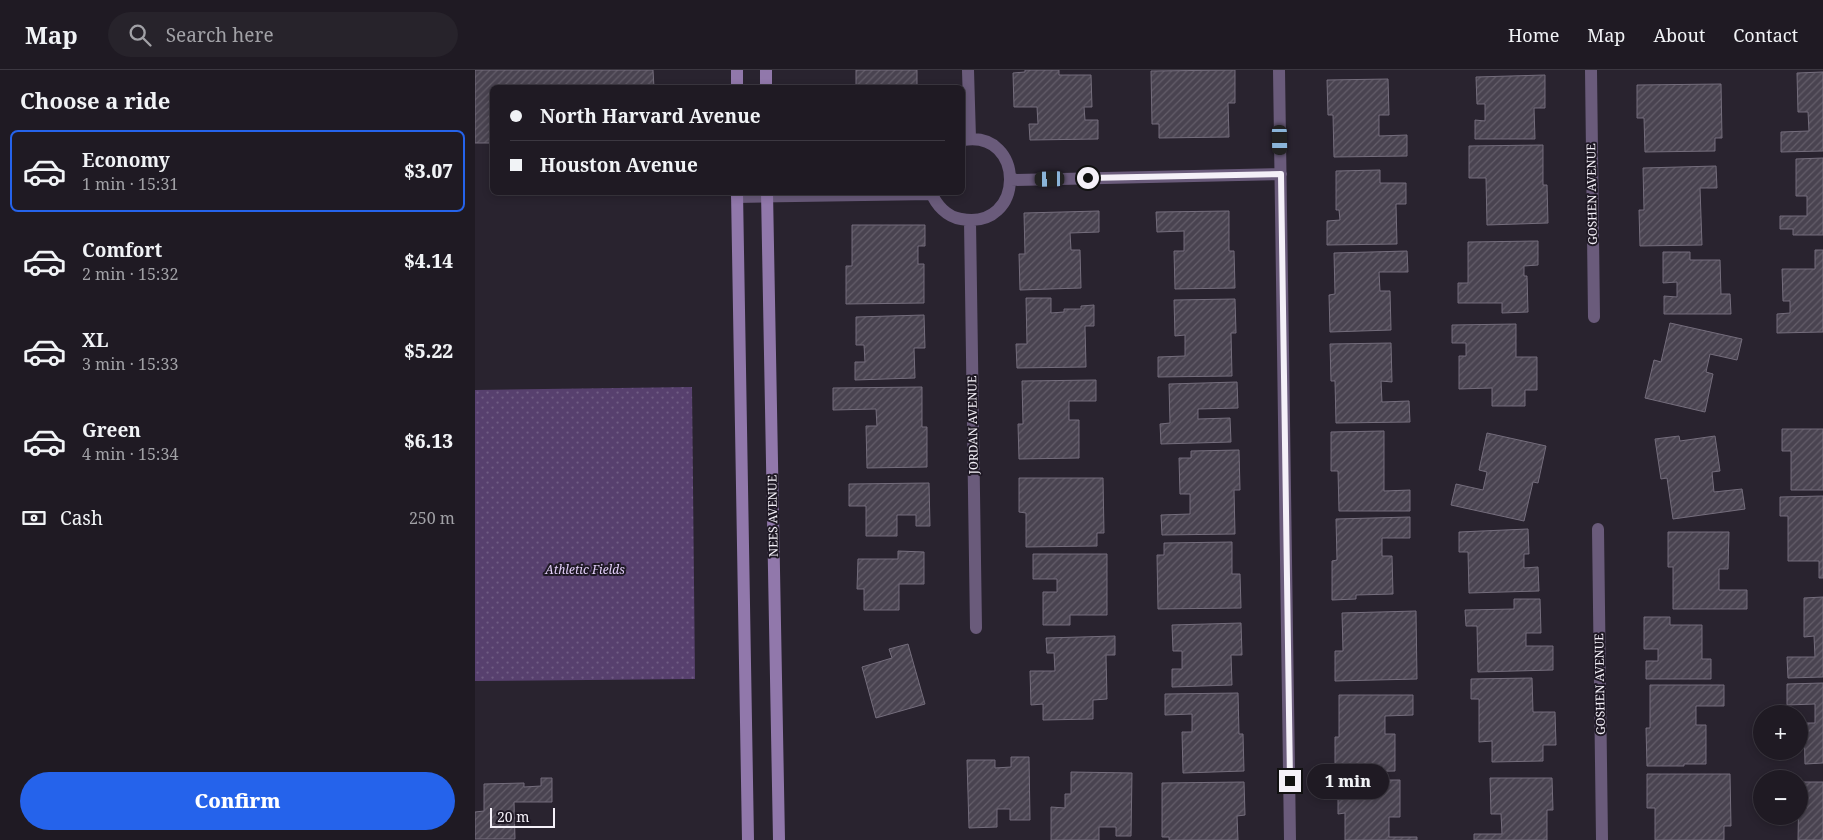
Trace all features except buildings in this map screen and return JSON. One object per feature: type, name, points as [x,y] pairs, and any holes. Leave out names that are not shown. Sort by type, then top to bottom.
[{"type":"main road","points":[[737,70],[737,85]]},
{"type":"main road","points":[[766,70],[766,85]]},
{"type":"main road","points":[[737,195],[748,840]]},
{"type":"main road","name":"NEES AVENUE","points":[[767,195],[779,840]]},
{"type":"street","points":[[933,195],[938,205],[947,213],[958,219],[970,221],[981,220],[999,209],[1006,200],[1010,190],[1010,169],[1006,159],[999,150],[985,142],[966,139],[968,70]]},
{"type":"street","points":[[1279,70],[1290,840]]},
{"type":"street","name":"GOSHEN AVENUE","points":[[1591,70],[1593,317]]},
{"type":"street","points":[[1011,180],[1281,174]]},
{"type":"street","name":"JORDAN AVENUE","points":[[970,221],[976,628]]},
{"type":"street","name":"GOSHEN AVENUE","points":[[1598,528],[1602,840]]},
{"type":"green space","name":"Athletic Fields","points":[[692,387],[695,679],[475,681],[475,390]]},
{"type":"route","points":[[1088,178],[1281,174],[1290,781]]}]
